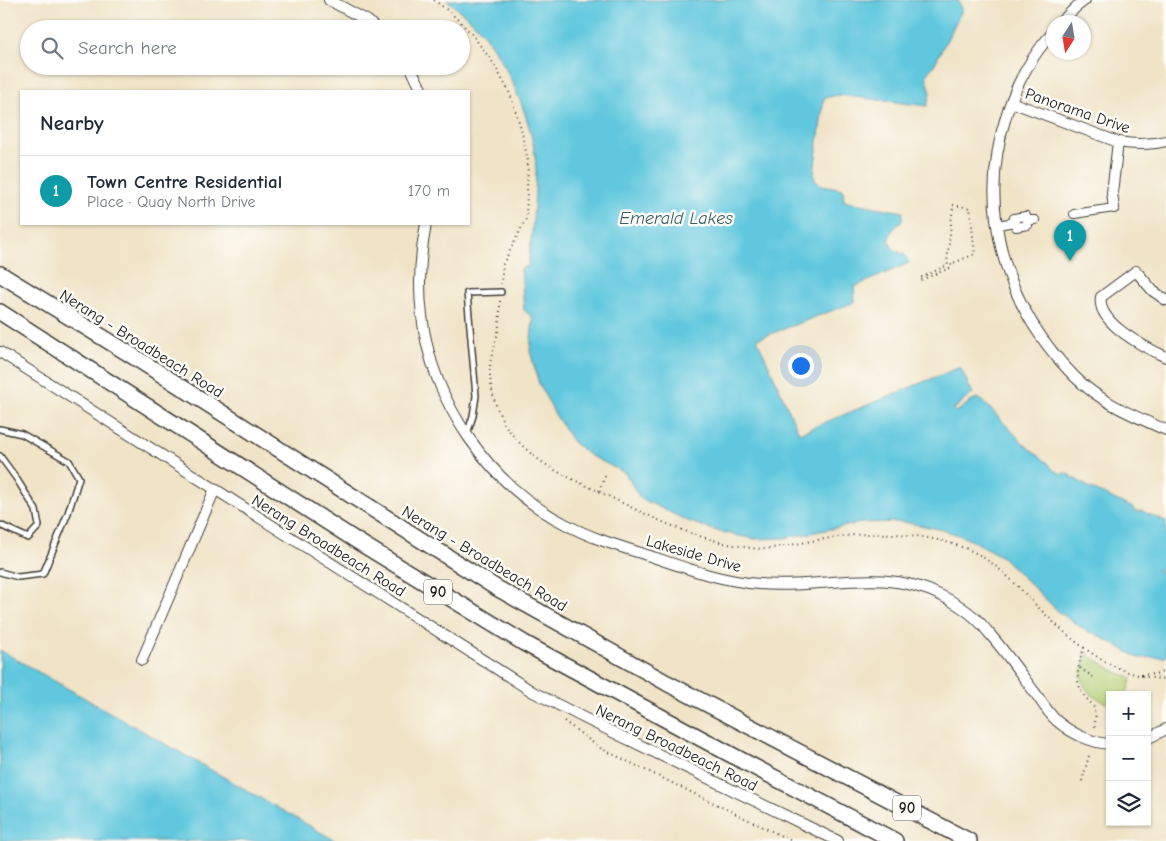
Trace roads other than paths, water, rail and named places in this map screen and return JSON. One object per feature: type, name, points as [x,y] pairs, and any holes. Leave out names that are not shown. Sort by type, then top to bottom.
[{"type":"main road","name":"Nerang - Broadbeach Road","points":[[0,274],[128,353],[495,587],[667,683],[969,841]]},
{"type":"main road","name":"90","points":[[0,312],[357,541],[507,633],[596,683],[895,841]]},
{"type":"street","points":[[329,0],[366,20]]},
{"type":"street","points":[[1069,15],[1085,0]]},
{"type":"street","points":[[1046,41],[1024,69],[1001,132],[996,161],[994,201],[1001,250],[1011,282],[1024,310],[1043,339],[1076,377],[1103,398],[1130,415],[1166,430]]},
{"type":"street","points":[[414,75],[422,90]]},
{"type":"street","name":"Panorama Drive","points":[[1011,102],[1118,142],[1136,145],[1166,142]]},
{"type":"street","points":[[1074,214],[1114,208],[1112,193],[1118,142]]},
{"type":"street","points":[[997,225],[1015,222],[1016,227],[1028,225],[1031,220]]},
{"type":"street","name":"Lakeside Drive","points":[[426,225],[421,254],[420,290],[422,319],[435,373],[448,404],[467,434],[496,471],[520,494],[566,525],[606,542],[679,566],[738,582],[802,586],[863,579],[881,580],[923,588],[941,596],[972,615],[988,630],[1055,720],[1071,731],[1106,743]]},
{"type":"street","points":[[1166,300],[1153,291],[1136,271],[1101,297],[1100,303],[1103,312],[1122,331],[1146,348],[1166,357]]},
{"type":"street","name":"Nerang Broadbeach Road","points":[[0,352],[533,692],[838,841]]},
{"type":"street","points":[[142,660],[215,489]]},
{"type":"street","points":[[1151,737],[1166,729]]},
{"type":"lane","points":[[467,434],[474,416],[476,396],[467,293],[501,292]]},
{"type":"lane","points":[[0,429],[22,434],[69,461],[79,478],[68,513],[43,574],[18,577],[0,572]]},
{"type":"lane","points":[[0,456],[36,510],[39,526],[28,538],[0,525]]},
{"type":"water","name":"Emerald Lakes","points":[[447,0],[958,0],[962,10],[927,76],[930,96],[927,106],[838,95],[824,98],[814,172],[815,181],[822,185],[843,189],[844,201],[903,212],[901,223],[892,231],[889,240],[893,248],[904,254],[909,263],[854,287],[855,302],[757,339],[799,433],[960,367],[973,393],[954,409],[956,412],[976,398],[983,401],[1025,445],[1049,464],[1053,470],[1062,474],[1066,473],[1090,488],[1133,508],[1135,512],[1142,511],[1166,522],[1166,569],[1158,570],[1159,573],[1166,572],[1166,657],[1139,658],[1092,632],[1090,633],[1060,613],[1002,557],[959,535],[904,522],[862,523],[785,538],[755,539],[720,532],[690,522],[640,498],[625,473],[589,455],[573,442],[553,411],[539,384],[530,351],[533,319],[524,310],[521,269],[528,266],[536,171],[531,134],[517,94],[498,55],[476,25]]},
{"type":"water","points":[[0,650],[336,841],[0,841]]},
{"type":"place","name":"Town Centre Residential","points":[[1070,261]]}]
